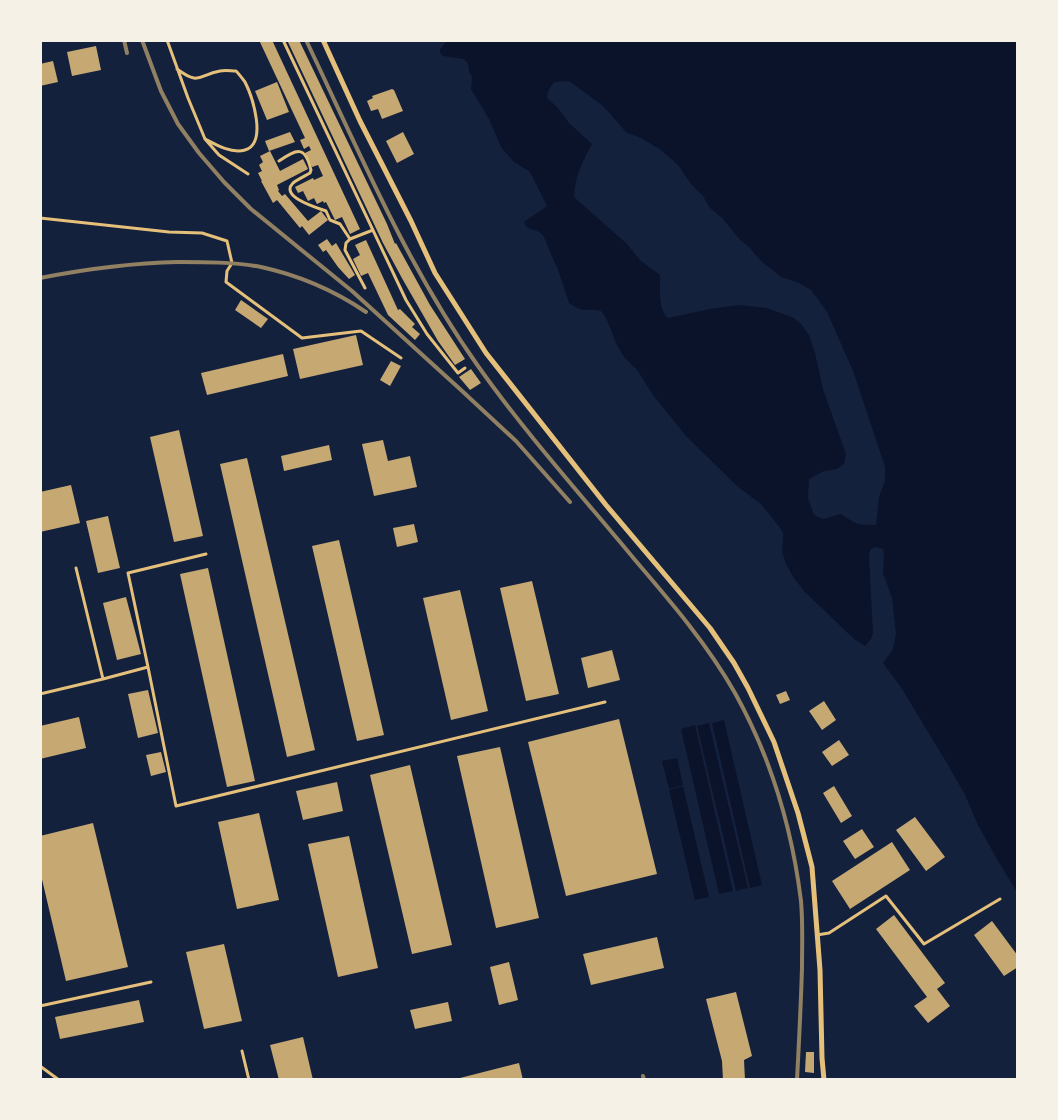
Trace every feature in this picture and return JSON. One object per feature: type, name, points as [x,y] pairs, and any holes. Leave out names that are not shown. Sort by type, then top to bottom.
[{"type":"street","points":[[323,40],[435,273],[486,353],[606,505],[710,628],[748,688],[774,742],[784,769],[812,867],[820,970],[824,1080]]},
{"type":"lane","points":[[167,40],[205,139],[219,155],[248,174]]},
{"type":"lane","points":[[283,40],[406,300],[427,334],[459,373],[465,368]]},
{"type":"lane","points":[[177,69],[196,79],[220,71],[236,71],[244,80],[251,96],[256,117],[257,136],[253,145],[246,150],[234,150],[221,147],[205,139]]},
{"type":"lane","points":[[279,161],[294,152],[304,154],[311,170],[310,173],[292,184],[291,192],[297,199],[326,211],[330,220],[340,225],[350,239]]},
{"type":"lane","points":[[40,218],[169,232],[202,233],[227,241],[232,263],[227,272],[226,282],[302,338],[361,331],[401,358]]},
{"type":"lane","points":[[365,288],[345,250],[346,243],[350,239],[373,230]]},
{"type":"lane","points":[[206,554],[128,573],[176,806],[605,702]]},
{"type":"lane","points":[[76,568],[103,679]]},
{"type":"lane","points":[[40,694],[148,667]]},
{"type":"lane","points":[[817,935],[829,933],[886,896],[924,944],[1000,899]]},
{"type":"lane","points":[[40,1006],[151,982]]},
{"type":"lane","points":[[242,1051],[249,1080]]},
{"type":"lane","points":[[40,1066],[59,1080]]},
{"type":"water","points":[[448,40],[1017,41],[1017,892],[979,827],[948,765],[902,689],[883,663],[893,649],[896,634],[892,598],[883,573],[883,549],[876,547],[871,549],[869,554],[873,633],[865,646],[854,639],[805,592],[786,564],[782,552],[783,533],[780,528],[762,505],[737,486],[686,436],[653,395],[637,370],[624,357],[601,311],[583,310],[569,303],[543,235],[527,227],[524,222],[547,206],[530,172],[514,162],[501,147],[489,119],[471,89],[472,77],[468,64],[464,59],[443,56],[440,49]],"holes":[[[569,81],[603,106],[627,133],[661,150],[678,165],[709,207],[761,261],[781,277],[811,290],[827,312],[853,371],[885,467],[885,481],[879,497],[876,525],[857,523],[841,514],[823,519],[814,515],[808,498],[809,479],[824,471],[837,469],[844,464],[846,454],[823,389],[809,335],[802,325],[794,318],[767,308],[740,305],[668,318],[661,304],[660,275],[640,260],[627,244],[574,197],[577,176],[592,144],[547,98],[548,91],[554,82]]]},
{"type":"water","points":[[724,720],[762,885],[750,888],[712,723]]},
{"type":"water","points":[[709,723],[748,888],[736,891],[697,726]]},
{"type":"water","points":[[695,725],[733,891],[719,894],[681,729]]},
{"type":"water","points":[[677,758],[683,785],[669,789],[662,761]]},
{"type":"water","points":[[683,786],[709,897],[695,900],[669,790]]},
{"type":"building","points":[[259,40],[272,40],[360,229],[350,234],[342,217],[335,220],[326,202],[317,204],[314,198],[308,201],[303,191],[298,193],[295,187],[323,176],[318,165],[312,167],[305,153],[311,150],[309,146],[304,149],[300,140],[305,138]]},
{"type":"building","points":[[287,40],[299,40],[395,244],[430,305],[465,359],[455,365],[438,341],[383,243]]},
{"type":"building","points":[[96,46],[101,70],[72,76],[67,52]]},
{"type":"building","points":[[53,61],[58,82],[40,86],[40,64]]},
{"type":"building","points":[[277,82],[289,112],[267,120],[255,91]]},
{"type":"building","points":[[392,89],[403,111],[382,119],[378,109],[371,111],[367,101],[373,98],[372,96]]},
{"type":"building","points":[[290,132],[295,142],[269,151],[265,141]]},
{"type":"building","points":[[403,132],[414,154],[397,163],[386,141]]},
{"type":"building","points":[[270,151],[280,171],[303,159],[308,169],[277,185],[282,196],[285,194],[308,221],[321,211],[328,220],[309,235],[302,226],[300,228],[277,200],[273,203],[261,181],[258,173],[262,171],[259,165],[263,162],[260,156]]},
{"type":"building","points":[[327,239],[332,246],[336,243],[355,275],[349,279],[326,250],[323,252],[318,245]]},
{"type":"building","points":[[366,240],[398,310],[400,309],[415,324],[412,327],[420,334],[415,340],[388,315],[368,273],[361,276],[353,259],[360,255],[355,245]]},
{"type":"building","points":[[241,300],[268,319],[261,328],[235,310]]},
{"type":"building","points":[[356,335],[363,365],[300,379],[293,349]]},
{"type":"building","points":[[283,354],[288,376],[207,395],[201,373]]},
{"type":"building","points":[[391,361],[401,366],[390,386],[380,380]]},
{"type":"building","points":[[471,369],[481,383],[470,390],[459,377]]},
{"type":"building","points":[[179,430],[203,536],[174,542],[150,437]]},
{"type":"building","points":[[383,440],[388,461],[410,456],[417,487],[374,496],[362,444]]},
{"type":"building","points":[[329,445],[332,460],[284,471],[281,456]]},
{"type":"building","points":[[247,458],[315,750],[287,757],[220,464]]},
{"type":"building","points":[[71,485],[80,523],[40,532],[40,492]]},
{"type":"building","points":[[108,516],[120,568],[98,573],[86,521]]},
{"type":"building","points":[[414,524],[418,542],[397,547],[393,528]]},
{"type":"building","points":[[339,540],[384,735],[357,741],[312,546]]},
{"type":"building","points":[[208,568],[255,781],[227,787],[180,574]]},
{"type":"building","points":[[532,581],[559,694],[526,701],[500,588]]},
{"type":"building","points":[[460,590],[488,711],[451,720],[423,598]]},
{"type":"building","points":[[126,597],[141,654],[117,660],[103,603]]},
{"type":"building","points":[[612,650],[620,680],[588,688],[581,658]]},
{"type":"building","points":[[148,690],[158,733],[138,738],[128,694]]},
{"type":"building","points":[[786,691],[790,700],[780,704],[776,695]]},
{"type":"building","points":[[824,701],[836,720],[822,730],[809,711]]},
{"type":"building","points":[[79,717],[86,748],[40,759],[40,726]]},
{"type":"building","points":[[619,719],[657,874],[566,896],[528,742]]},
{"type":"building","points":[[839,740],[849,755],[832,766],[822,752]]},
{"type":"building","points":[[500,747],[539,918],[496,928],[457,756]]},
{"type":"building","points":[[161,752],[166,772],[151,776],[146,755]]},
{"type":"building","points":[[410,765],[452,945],[412,954],[370,775]]},
{"type":"building","points":[[337,782],[343,811],[303,820],[296,791]]},
{"type":"building","points":[[834,786],[852,816],[841,823],[823,793]]},
{"type":"building","points":[[259,813],[279,900],[237,909],[218,822]]},
{"type":"building","points":[[915,817],[945,857],[926,871],[896,830]]},
{"type":"building","points":[[93,823],[128,967],[66,981],[40,871],[40,836]]},
{"type":"building","points":[[862,829],[874,847],[855,859],[843,841]]},
{"type":"building","points":[[349,836],[378,968],[338,977],[308,844]]},
{"type":"building","points":[[892,842],[910,870],[850,909],[832,881]]},
{"type":"building","points":[[894,915],[945,983],[937,989],[950,1006],[928,1023],[914,1006],[927,997],[876,929]]},
{"type":"building","points":[[992,921],[1018,956],[1018,967],[1004,976],[974,935]]},
{"type":"building","points":[[657,937],[664,968],[591,985],[583,954]]},
{"type":"building","points":[[224,944],[242,1021],[204,1029],[186,952]]},
{"type":"building","points":[[509,962],[518,1000],[499,1005],[490,967]]},
{"type":"building","points":[[736,992],[752,1056],[744,1060],[745,1080],[723,1080],[722,1061],[706,999]]},
{"type":"building","points":[[139,1000],[144,1022],[60,1039],[55,1017]]},
{"type":"building","points":[[448,1002],[452,1021],[415,1029],[410,1010]]},
{"type":"building","points":[[303,1037],[313,1080],[279,1080],[270,1045]]},
{"type":"building","points":[[806,1052],[814,1052],[814,1073],[805,1072]]},
{"type":"building","points":[[519,1063],[523,1080],[456,1080],[456,1079]]},
{"type":"railway","points":[[124,40],[127,53]]},
{"type":"railway","points":[[142,40],[161,91],[178,124],[224,182],[251,209],[352,291],[461,390],[516,441],[570,502]]},
{"type":"railway","points":[[306,40],[385,207],[452,328],[515,416],[688,624],[724,675],[748,718],[769,768],[786,820],[801,901],[802,967],[797,1080]]},
{"type":"railway","points":[[40,278],[91,269],[143,264],[188,262],[240,264],[275,270],[302,279],[342,297],[366,312]]},
{"type":"railway","points":[[643,1076],[644,1080]]}]
